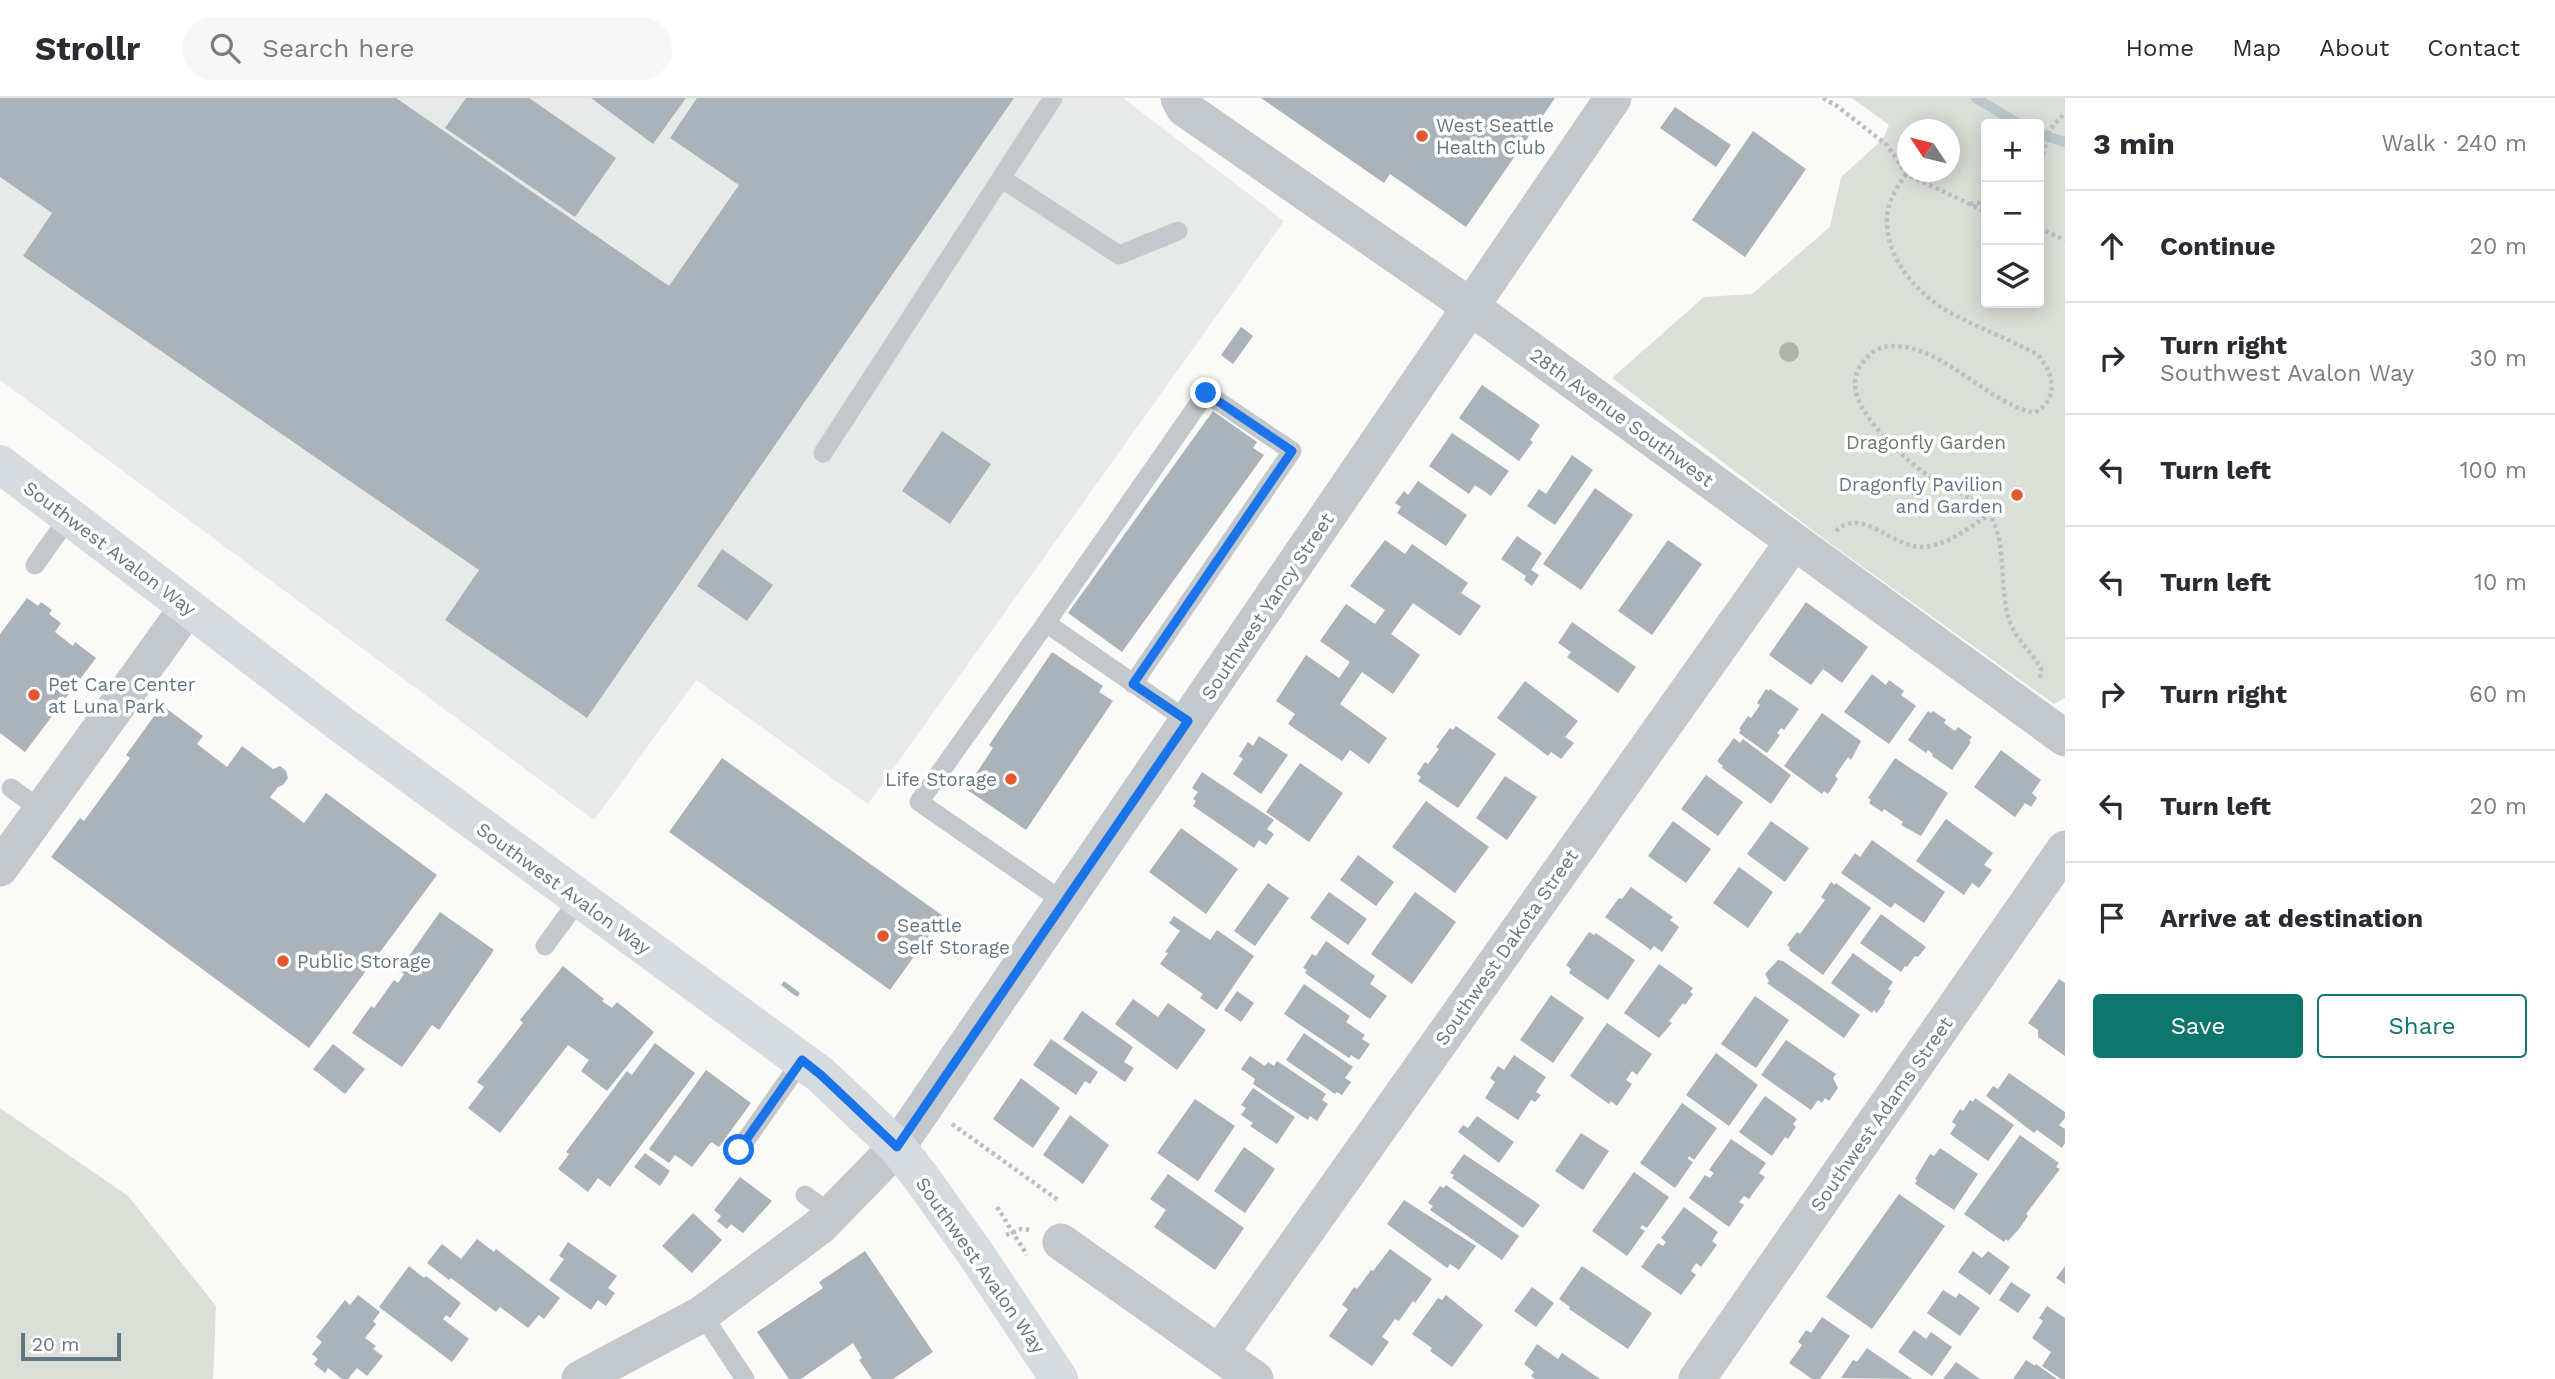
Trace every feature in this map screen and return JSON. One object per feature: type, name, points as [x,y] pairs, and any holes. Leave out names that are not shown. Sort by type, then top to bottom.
[{"type":"main road","name":"Southwest Avalon Way","points":[[4,476],[69,517],[341,724],[821,1075],[897,1147],[920,1176],[1059,1379]]},
{"type":"street","name":"28th Avenue Southwest","points":[[1179,98],[1184,108],[1471,307],[2065,738]]},
{"type":"street","name":"Southwest Yancy Street","points":[[580,1379],[702,1314],[819,1227],[818,1205],[897,1147],[1613,98]]},
{"type":"street","name":"Southwest Dakota Street","points":[[1219,1354],[1794,541]]},
{"type":"street","points":[[0,868],[188,607]]},
{"type":"street","name":"Southwest Adams Street","points":[[1697,1379],[2065,849]]},
{"type":"street","points":[[1061,1242],[1255,1379]]},
{"type":"lane","points":[[823,453],[1053,98]]},
{"type":"lane","points":[[1001,178],[1119,255],[1178,231]]},
{"type":"lane","points":[[1064,902],[919,802],[1206,393],[1292,451],[1133,684]]},
{"type":"lane","points":[[36,565],[69,517]]},
{"type":"lane","points":[[1046,623],[1188,721]]},
{"type":"lane","points":[[11,788],[41,810]]},
{"type":"lane","points":[[545,946],[579,899]]},
{"type":"lane","points":[[739,1150],[802,1060]]},
{"type":"lane","points":[[702,1314],[745,1379]]},
{"type":"path","points":[[1823,98],[1887,145],[1897,160]]},
{"type":"path","points":[[2044,150],[2050,129],[2065,113]]},
{"type":"path","points":[[1901,182],[1893,194],[1886,217],[1889,242],[1900,266],[1928,298],[1943,309],[2038,355],[2046,365],[2051,379],[2051,397],[2034,413],[2018,409],[1961,372],[1910,348],[1894,346],[1878,349],[1866,358],[1857,371],[1854,384],[1857,398],[1866,414],[1903,454],[1928,476],[1974,499],[1990,514],[1998,541],[2009,621],[2041,668],[2040,679],[2034,689]]},
{"type":"path","points":[[1923,182],[1981,210]]},
{"type":"path","points":[[1969,204],[1981,203]]},
{"type":"path","points":[[2044,231],[2065,240]]},
{"type":"path","points":[[1833,536],[1843,525],[1861,523],[1902,543],[1923,547],[1954,538],[1990,514]]},
{"type":"path","points":[[946,1119],[1058,1200]]},
{"type":"path","points":[[997,1207],[1031,1262]]},
{"type":"shaded area","points":[[0,98],[1123,98],[1284,221],[868,804],[696,680],[594,820],[0,380]]},
{"type":"green space","name":"Dragonfly Garden","points":[[1852,98],[2065,98],[2065,698],[2054,704],[1828,542],[1612,378],[1704,297],[1752,294],[1830,227],[1841,177],[1883,139],[1889,125]]},
{"type":"green space","points":[[0,1108],[128,1196],[216,1306],[213,1379],[0,1379]]},
{"type":"building","points":[[0,98],[396,98],[669,286],[739,185],[670,138],[697,98],[1014,98],[587,718],[445,620],[479,570],[23,256],[52,213],[0,177]]},
{"type":"building","points":[[466,98],[529,98],[616,158],[575,217],[445,128]]},
{"type":"building","points":[[591,98],[686,98],[653,144]]},
{"type":"building","name":"West Seattle Health Club","points":[[1261,98],[1555,98],[1466,227],[1390,174],[1384,183]]},
{"type":"building","points":[[1675,107],[1731,145],[1716,167],[1660,128]]},
{"type":"building","points":[[1753,131],[1806,169],[1745,257],[1692,220]]},
{"type":"building","points":[[1241,327],[1253,336],[1233,364],[1221,355]]},
{"type":"building","points":[[1482,385],[1540,425],[1530,440],[1533,442],[1519,461],[1459,418]]},
{"type":"building","points":[[1213,411],[1257,442],[1253,448],[1264,455],[1122,652],[1068,613]]},
{"type":"building","points":[[942,431],[991,464],[950,524],[902,491]]},
{"type":"building","points":[[1452,433],[1509,471],[1491,496],[1475,485],[1469,494],[1429,466]]},
{"type":"building","points":[[1572,455],[1593,470],[1555,525],[1527,506],[1539,489],[1546,494]]},
{"type":"building","points":[[1418,481],[1467,515],[1446,546],[1397,513],[1401,507],[1395,503],[1404,491],[1408,495]]},
{"type":"building","points":[[1595,488],[1633,515],[1581,590],[1543,564]]},
{"type":"building","points":[[1517,536],[1542,553],[1531,570],[1539,575],[1532,586],[1524,580],[1526,576],[1501,559]]},
{"type":"building","points":[[1385,540],[1405,554],[1412,544],[1468,583],[1461,593],[1481,606],[1460,636],[1413,603],[1391,634],[1420,655],[1393,694],[1362,672],[1340,704],[1387,738],[1369,764],[1350,750],[1342,761],[1288,724],[1295,714],[1276,701],[1306,655],[1339,678],[1350,662],[1320,641],[1346,604],[1375,624],[1385,610],[1350,586]]},
{"type":"building","points":[[1668,540],[1702,564],[1652,635],[1618,611]]},
{"type":"building","points":[[722,549],[773,585],[747,621],[697,586]]},
{"type":"building","name":"Pet Care Center at Luna Park","points":[[27,598],[38,606],[41,602],[52,610],[49,614],[61,623],[55,632],[73,646],[75,642],[96,658],[25,752],[0,733],[0,634]]},
{"type":"building","points":[[1806,602],[1868,647],[1842,683],[1823,669],[1811,685],[1769,655]]},
{"type":"building","points":[[1572,622],[1636,667],[1618,693],[1567,657],[1571,652],[1558,643]]},
{"type":"building","points":[[1052,652],[1103,686],[1099,692],[1113,701],[1026,830],[966,789],[993,748],[989,745]]},
{"type":"building","points":[[1872,674],[1886,685],[1889,680],[1904,691],[1901,695],[1916,706],[1889,744],[1844,712]]},
{"type":"building","points":[[1525,681],[1578,721],[1565,737],[1574,743],[1561,759],[1551,752],[1548,756],[1497,718]]},
{"type":"building","points":[[1766,689],[1799,709],[1784,730],[1781,728],[1777,733],[1780,735],[1767,753],[1739,733],[1748,716],[1751,718],[1760,705],[1757,703]]},
{"type":"building","name":"Public Storage","points":[[162,705],[203,736],[197,744],[227,767],[242,746],[273,769],[280,766],[286,771],[288,778],[270,797],[304,823],[326,793],[437,875],[309,1048],[51,857],[80,818],[84,821],[130,758],[126,755]]},
{"type":"building","points":[[1928,711],[1933,711],[1946,720],[1944,723],[1955,731],[1958,727],[1972,737],[1952,770],[1928,750],[1926,753],[1908,740]]},
{"type":"building","points":[[1822,713],[1861,741],[1851,760],[1848,757],[1835,776],[1838,779],[1828,794],[1824,791],[1822,794],[1784,766]]},
{"type":"building","points":[[1456,726],[1496,754],[1458,808],[1418,781],[1421,777],[1417,774],[1439,749],[1436,747],[1450,728],[1453,730]]},
{"type":"building","points":[[1259,736],[1288,755],[1261,794],[1233,774],[1243,759],[1239,756],[1248,742],[1253,746]]},
{"type":"building","points":[[1734,738],[1740,743],[1743,739],[1791,775],[1771,804],[1722,768],[1717,761]]},
{"type":"building","points":[[2001,750],[2041,780],[2032,793],[2037,798],[2031,807],[2025,803],[2015,817],[1974,787]]},
{"type":"building","points":[[722,758],[943,916],[890,990],[669,832]]},
{"type":"building","points":[[1895,758],[1948,793],[1921,836],[1901,825],[1903,822],[1884,809],[1882,812],[1869,803],[1871,800],[1868,798]]},
{"type":"building","points":[[1300,763],[1343,793],[1309,842],[1266,812]]},
{"type":"building","points":[[1202,772],[1274,820],[1267,829],[1274,834],[1266,845],[1259,840],[1254,848],[1193,806],[1196,801],[1193,799],[1198,792],[1192,788]]},
{"type":"building","points":[[1706,775],[1743,802],[1718,836],[1681,809]]},
{"type":"building","points":[[1505,776],[1537,797],[1507,840],[1476,818]]},
{"type":"building","points":[[1426,801],[1489,847],[1455,893],[1392,847]]},
{"type":"building","points":[[1946,819],[1993,853],[1984,865],[1992,870],[1979,888],[1972,883],[1964,895],[1916,861]]},
{"type":"building","points":[[1673,821],[1711,849],[1686,883],[1648,856]]},
{"type":"building","points":[[1771,821],[1809,848],[1785,882],[1747,854]]},
{"type":"building","points":[[1181,828],[1238,869],[1206,914],[1149,872]]},
{"type":"building","points":[[1872,840],[1945,892],[1924,923],[1895,903],[1891,908],[1841,873],[1855,853],[1860,857]]},
{"type":"building","points":[[1358,855],[1394,882],[1376,906],[1340,880]]},
{"type":"building","points":[[1739,867],[1773,892],[1748,928],[1713,903]]},
{"type":"building","points":[[1831,882],[1871,908],[1823,975],[1789,950],[1787,945],[1797,932],[1800,934],[1825,900],[1821,897]]},
{"type":"building","points":[[1268,883],[1289,898],[1255,946],[1234,931]]},
{"type":"building","points":[[1631,887],[1673,917],[1670,920],[1679,927],[1662,952],[1654,946],[1651,950],[1605,917]]},
{"type":"building","points":[[1329,892],[1367,919],[1348,945],[1310,918]]},
{"type":"building","points":[[1415,892],[1456,922],[1412,984],[1371,954]]},
{"type":"building","points":[[440,912],[494,950],[439,1030],[432,1025],[402,1067],[352,1033],[394,980],[398,983],[404,974],[399,970]]},
{"type":"building","points":[[1881,914],[1926,947],[1901,972],[1860,943]]},
{"type":"building","points":[[1174,916],[1210,940],[1217,930],[1254,956],[1217,1010],[1200,998],[1203,994],[1160,964],[1180,931],[1169,923]]},
{"type":"building","points":[[1589,932],[1594,935],[1596,933],[1635,960],[1608,1000],[1569,973],[1571,969],[1566,965]]},
{"type":"building","points":[[1326,941],[1375,976],[1370,984],[1387,996],[1370,1019],[1305,973],[1307,970],[1303,968],[1312,954],[1316,956]]},
{"type":"building","points":[[1853,953],[1893,982],[1888,989],[1891,991],[1877,1013],[1874,1010],[1872,1013],[1831,983]]},
{"type":"building","points":[[1778,960],[1860,1015],[1844,1038],[1767,983],[1769,981],[1765,974]]},
{"type":"building","points":[[1659,964],[1693,988],[1690,992],[1693,994],[1669,1021],[1672,1023],[1659,1038],[1624,1013]]},
{"type":"building","points":[[563,966],[604,999],[602,1001],[612,1008],[617,1002],[654,1032],[607,1091],[581,1071],[589,1060],[568,1045],[500,1133],[468,1108],[484,1087],[477,1082],[523,1023],[520,1020]]},
{"type":"building","points":[[2059,979],[2065,983],[2065,1056],[2038,1037],[2038,1030],[2028,1023]]},
{"type":"building","points":[[784,981],[800,993],[797,997],[781,985]]},
{"type":"building","points":[[1304,984],[1350,1016],[1346,1022],[1365,1035],[1362,1039],[1370,1044],[1359,1060],[1351,1055],[1349,1058],[1284,1014]]},
{"type":"building","points":[[1237,991],[1254,1003],[1241,1022],[1224,1010]]},
{"type":"building","points":[[1551,995],[1584,1018],[1553,1063],[1520,1040]]},
{"type":"building","points":[[1755,996],[1789,1020],[1756,1068],[1721,1044]]},
{"type":"building","points":[[1133,999],[1158,1017],[1168,1003],[1206,1030],[1177,1070],[1115,1024]]},
{"type":"building","points":[[1082,1011],[1133,1047],[1124,1062],[1134,1068],[1125,1082],[1063,1039]]},
{"type":"building","points":[[1607,1023],[1652,1054],[1637,1075],[1632,1071],[1626,1080],[1632,1084],[1617,1106],[1611,1101],[1609,1104],[1570,1076]]},
{"type":"building","points":[[1304,1033],[1353,1067],[1345,1078],[1351,1082],[1342,1095],[1337,1092],[1335,1094],[1286,1060]]},
{"type":"building","points":[[1051,1039],[1098,1072],[1090,1084],[1085,1081],[1076,1095],[1033,1065]]},
{"type":"building","points":[[1786,1040],[1836,1074],[1833,1078],[1838,1088],[1829,1101],[1825,1098],[1822,1103],[1818,1100],[1811,1110],[1761,1075]]},
{"type":"building","points":[[655,1043],[695,1073],[610,1187],[598,1178],[588,1192],[558,1169],[569,1154],[566,1152],[627,1071],[632,1075]]},
{"type":"building","points":[[333,1044],[365,1069],[345,1094],[313,1069]]},
{"type":"building","points":[[1716,1053],[1758,1085],[1729,1126],[1686,1095]]},
{"type":"building","points":[[1514,1055],[1546,1077],[1536,1092],[1541,1095],[1535,1102],[1531,1100],[1518,1120],[1485,1098],[1495,1082],[1490,1078],[1498,1066],[1504,1070]]},
{"type":"building","points":[[1250,1056],[1265,1066],[1268,1062],[1274,1066],[1277,1061],[1326,1094],[1322,1100],[1328,1104],[1317,1121],[1310,1116],[1308,1120],[1253,1084],[1255,1079],[1241,1069]]},
{"type":"building","points":[[706,1070],[751,1103],[719,1147],[711,1142],[692,1167],[675,1155],[669,1163],[649,1149]]},
{"type":"building","points":[[2009,1073],[2065,1112],[2065,1118],[2059,1125],[2065,1129],[2065,1143],[2062,1148],[2037,1130],[2034,1133],[1986,1096],[1993,1086],[1998,1089]]},
{"type":"building","points":[[1021,1078],[1060,1108],[1033,1148],[993,1119]]},
{"type":"building","points":[[1253,1088],[1295,1117],[1277,1144],[1250,1126],[1253,1123],[1241,1115],[1246,1108],[1241,1105]]},
{"type":"building","points":[[1765,1096],[1797,1119],[1793,1124],[1796,1127],[1788,1139],[1785,1137],[1772,1156],[1739,1132]]},
{"type":"building","points":[[1975,1098],[2014,1125],[1988,1161],[1950,1134],[1956,1125],[1952,1122],[1960,1109],[1963,1111],[1970,1100],[1973,1102]]},
{"type":"building","points":[[1195,1099],[1235,1126],[1198,1181],[1157,1153]]},
{"type":"building","points":[[1682,1103],[1717,1128],[1694,1160],[1689,1156],[1688,1159],[1693,1162],[1675,1188],[1640,1163]]},
{"type":"building","points":[[1070,1115],[1109,1145],[1083,1184],[1043,1155]]},
{"type":"building","points":[[1477,1116],[1514,1142],[1499,1163],[1458,1132],[1463,1125],[1468,1128]]},
{"type":"building","points":[[1581,1133],[1609,1151],[1583,1190],[1555,1171]]},
{"type":"building","points":[[2020,1135],[2059,1163],[2056,1167],[2060,1169],[2026,1214],[2028,1216],[2019,1229],[2004,1242],[1964,1214]]},
{"type":"building","points":[[1731,1139],[1766,1163],[1759,1173],[1765,1177],[1749,1199],[1744,1196],[1739,1202],[1744,1205],[1729,1227],[1689,1198],[1705,1175],[1710,1178],[1714,1173],[1709,1170]]},
{"type":"building","points":[[1244,1147],[1275,1169],[1245,1213],[1214,1191]]},
{"type":"building","points":[[1940,1148],[1978,1174],[1954,1210],[1915,1184],[1915,1179],[1930,1154],[1934,1156]]},
{"type":"building","points":[[645,1153],[670,1171],[660,1186],[634,1167]]},
{"type":"building","points":[[1464,1154],[1540,1205],[1523,1228],[1452,1178],[1454,1175],[1450,1173]]},
{"type":"building","points":[[1634,1172],[1669,1197],[1647,1228],[1642,1225],[1640,1228],[1645,1231],[1627,1256],[1592,1231]]},
{"type":"building","points":[[1168,1174],[1244,1228],[1215,1270],[1154,1227],[1166,1210],[1150,1199]]},
{"type":"building","points":[[740,1177],[772,1201],[743,1233],[731,1224],[727,1229],[717,1221],[721,1216],[714,1210]]},
{"type":"building","points":[[1446,1185],[1519,1236],[1502,1260],[1430,1210],[1433,1206],[1428,1203],[1440,1186],[1444,1188]]},
{"type":"building","points":[[1899,1194],[1945,1226],[1872,1329],[1826,1297]]},
{"type":"building","points":[[1404,1200],[1476,1246],[1459,1270],[1450,1264],[1447,1268],[1387,1224]]},
{"type":"building","points":[[1684,1207],[1718,1232],[1712,1241],[1717,1245],[1701,1267],[1696,1263],[1691,1271],[1696,1275],[1681,1295],[1641,1267],[1658,1243],[1663,1246],[1666,1242],[1661,1238]]},
{"type":"building","points":[[693,1213],[722,1240],[692,1273],[662,1246]]},
{"type":"building","points":[[477,1239],[494,1252],[496,1249],[560,1298],[544,1319],[539,1315],[528,1328],[500,1307],[496,1312],[427,1263],[442,1244],[461,1259]]},
{"type":"building","points":[[568,1242],[617,1276],[608,1288],[615,1293],[606,1306],[598,1300],[591,1310],[549,1280],[564,1259],[559,1256]]},
{"type":"building","points":[[1390,1249],[1432,1279],[1415,1303],[1413,1301],[1399,1321],[1395,1319],[1382,1337],[1389,1342],[1372,1366],[1329,1336],[1348,1309],[1342,1305],[1354,1287],[1357,1289]]},
{"type":"building","points":[[865,1251],[933,1352],[893,1379],[872,1379],[859,1360],[862,1358],[853,1343],[801,1379],[789,1379],[757,1332],[823,1288],[819,1282]]},
{"type":"building","points":[[1973,1251],[1982,1258],[1988,1251],[2010,1267],[1990,1295],[1958,1272]]},
{"type":"building","points":[[409,1266],[461,1303],[450,1318],[446,1315],[443,1319],[469,1339],[452,1362],[379,1307]]},
{"type":"building","points":[[1582,1266],[1652,1313],[1628,1349],[1569,1309],[1570,1307],[1559,1299]]},
{"type":"building","points":[[2065,1266],[2065,1284],[2056,1278]]},
{"type":"building","points":[[2011,1282],[2031,1295],[2018,1313],[1999,1300]]},
{"type":"building","points":[[1532,1287],[1554,1303],[1536,1327],[1514,1311]]},
{"type":"building","points":[[1943,1290],[1956,1298],[1959,1293],[1980,1308],[1960,1336],[1927,1313]]},
{"type":"building","points":[[358,1295],[380,1312],[373,1321],[376,1324],[365,1338],[376,1346],[373,1349],[383,1356],[367,1376],[357,1368],[348,1379],[342,1379],[328,1368],[325,1373],[314,1364],[318,1359],[312,1354],[322,1342],[316,1337],[345,1300],[350,1305]]},
{"type":"building","points":[[1446,1295],[1483,1325],[1452,1367],[1412,1334],[1438,1298],[1442,1300]]},
{"type":"building","points":[[2047,1306],[2065,1318],[2065,1379],[2042,1366],[2051,1352],[2032,1338],[2043,1321],[2039,1318]]},
{"type":"building","points":[[1822,1317],[1850,1336],[1820,1379],[1812,1379],[1789,1363],[1802,1345],[1798,1342],[1806,1330],[1811,1333]]},
{"type":"building","points":[[1914,1330],[1926,1339],[1931,1332],[1952,1347],[1932,1376],[1898,1352]]},
{"type":"building","points":[[1537,1344],[1558,1359],[1562,1353],[1600,1379],[1535,1379],[1531,1376],[1534,1372],[1524,1364]]},
{"type":"building","points":[[1867,1348],[1912,1379],[1841,1378],[1853,1360],[1857,1362]]},
{"type":"building","points":[[2026,1360],[2035,1366],[2036,1364],[2057,1379],[2013,1379]]},
{"type":"building","points":[[1956,1362],[1980,1379],[1943,1379]]},
{"type":"waterway","points":[[1976,98],[2011,119]]},
{"type":"waterway","points":[[2044,136],[2065,142]]},
{"type":"place","name":"West Seattle Health Club","points":[[1422,136]]},
{"type":"place","name":"Dragonfly Pavilion and Garden","points":[[2017,495]]},
{"type":"place","name":"Pet Care Center at Luna Park","points":[[34,695]]},
{"type":"place","name":"Life Storage","points":[[1011,779]]},
{"type":"place","name":"Seattle Self Storage","points":[[883,936]]},
{"type":"place","name":"Public Storage","points":[[283,961]]},
{"type":"route","points":[[739,1150],[802,1060],[897,1147],[1188,721],[1133,684],[1292,451],[1206,393]]}]
